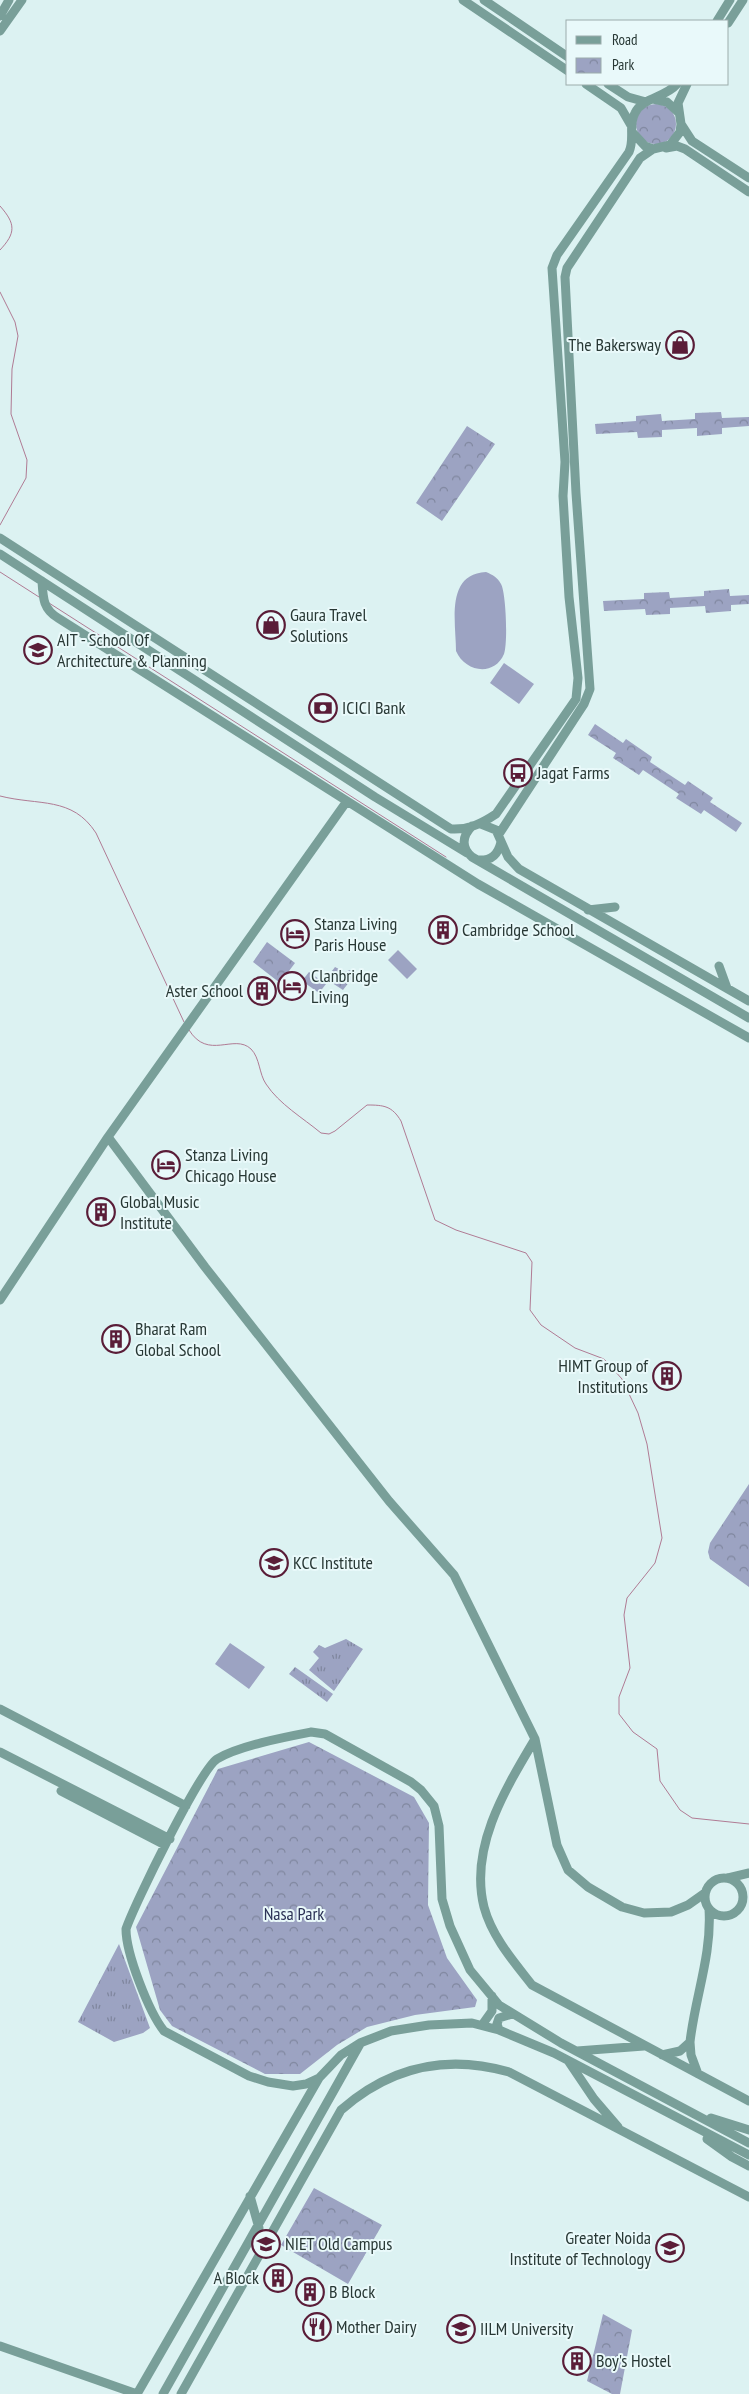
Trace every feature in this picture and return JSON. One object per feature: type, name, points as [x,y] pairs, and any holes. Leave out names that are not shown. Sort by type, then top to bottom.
[{"type":"street","points":[[0,16],[9,0]]},
{"type":"street","points":[[0,31],[22,0]]},
{"type":"street","points":[[463,0],[566,71]]},
{"type":"street","points":[[484,0],[566,56]]},
{"type":"street","points":[[718,20],[730,0]]},
{"type":"street","points":[[729,21],[743,0]]},
{"type":"street","points":[[587,85],[621,108],[632,130],[645,146],[658,148],[677,146],[685,149],[749,192]]},
{"type":"street","points":[[610,85],[628,97],[667,102],[678,112]]},
{"type":"street","points":[[467,853],[464,842],[468,830],[496,814],[576,699],[578,678],[566,540],[560,528],[559,512],[563,496],[565,462],[552,265],[629,152],[633,143],[632,130],[635,111],[649,100],[675,85]]},
{"type":"street","points":[[687,85],[678,103],[678,112],[681,124],[692,141],[749,178]]},
{"type":"street","points":[[478,860],[484,860],[496,854],[500,838],[545,772],[584,704],[590,689],[576,493],[565,277],[567,268],[640,158],[676,139],[681,124]]},
{"type":"street","points":[[3,540],[238,690],[437,821],[451,829],[462,830],[477,825],[492,826],[500,838],[508,857],[519,869],[749,1001]]},
{"type":"street","points":[[0,554],[375,797],[478,860],[749,1018]]},
{"type":"street","points":[[42,581],[45,606],[49,613],[478,884],[749,1038]]},
{"type":"street","points":[[0,1300],[108,1137],[347,801]]},
{"type":"street","points":[[588,910],[615,907]]},
{"type":"street","points":[[719,966],[727,988]]},
{"type":"street","points":[[690,984],[694,974],[705,981],[705,975]]},
{"type":"street","points":[[108,1137],[205,1267],[386,1496],[454,1575],[535,1739],[558,1845],[568,1870],[588,1888],[622,1907],[644,1913],[671,1912],[688,1905],[705,1892],[717,1878],[728,1878],[749,1873]]},
{"type":"street","points":[[0,1709],[186,1806]]},
{"type":"street","points":[[319,2078],[306,2084],[293,2086],[268,2082],[249,2076],[192,2048],[164,2031],[155,2021],[128,1945],[126,1930],[186,1806],[208,1767],[216,1760],[229,1754],[311,1732],[325,1734],[411,1782],[421,1790],[434,1806],[442,1842],[441,1884],[445,1912],[470,1970],[492,1996],[512,2014],[552,2038],[749,2143]]},
{"type":"street","points":[[535,1739],[506,1788],[492,1817],[484,1856],[482,1885],[484,1907],[494,1931],[510,1957],[532,1985],[749,2100]]},
{"type":"street","points":[[0,1752],[168,1842]]},
{"type":"street","points":[[0,1759],[168,1842]]},
{"type":"street","points":[[728,1878],[738,1883],[743,1894]]},
{"type":"street","points":[[710,1932],[742,1904],[743,1894],[749,1878]]},
{"type":"street","points":[[698,2074],[691,2055],[690,2042],[710,1932],[705,1892]]},
{"type":"street","points":[[688,1905],[707,1907],[718,1916],[730,1915]]},
{"type":"street","points":[[482,2025],[492,2011],[492,1996]]},
{"type":"street","points":[[499,2030],[497,2024],[499,2018],[512,2014]]},
{"type":"street","points":[[0,2346],[137,2394],[319,2078],[341,2055],[360,2044],[391,2031],[429,2025],[472,2023],[499,2030],[568,2060],[749,2155]]},
{"type":"street","points":[[538,2046],[552,2038]]},
{"type":"street","points":[[661,2055],[680,2051],[690,2042]]},
{"type":"street","points":[[163,2394],[360,2044]]},
{"type":"street","points":[[568,2060],[575,2051],[645,2046]]},
{"type":"street","points":[[568,2060],[594,2099],[622,2131]]},
{"type":"street","points":[[181,2394],[341,2110],[375,2084],[404,2073],[452,2063],[487,2066],[509,2072],[749,2197]]},
{"type":"street","points":[[689,2111],[749,2130]]},
{"type":"street","points":[[684,2121],[732,2157],[749,2166]]},
{"type":"street","points":[[250,2196],[258,2227],[265,2242]]},
{"type":"green space","points":[[660,104],[667,107],[673,113],[676,124],[675,132],[667,141],[660,144],[652,144],[645,141],[637,132],[636,120],[639,113],[648,105]]},
{"type":"green space","points":[[721,412],[722,418],[749,417],[749,426],[722,428],[722,434],[697,436],[697,428],[662,430],[662,437],[638,438],[637,432],[596,434],[595,424],[636,421],[636,416],[661,414],[662,421],[695,419],[695,413]]},
{"type":"green space","points":[[467,426],[495,444],[442,521],[416,503]]},
{"type":"green space","points":[[486,572],[496,578],[503,589],[506,640],[504,654],[499,661],[487,669],[480,669],[466,664],[456,651],[455,614],[458,590],[464,581],[473,575]]},
{"type":"green space","points":[[729,589],[730,596],[749,595],[749,604],[731,605],[731,611],[706,613],[705,606],[670,608],[670,614],[646,615],[645,609],[604,611],[603,601],[644,599],[644,593],[669,592],[670,598],[704,596],[704,591]]},
{"type":"green space","points":[[504,663],[534,684],[519,704],[490,683]]},
{"type":"green space","points":[[595,724],[623,743],[626,739],[652,757],[650,762],[685,785],[688,781],[713,798],[710,802],[742,823],[736,832],[704,810],[701,814],[676,798],[679,794],[643,770],[639,775],[613,758],[616,753],[588,735]]},
{"type":"green space","points":[[267,942],[295,963],[280,983],[253,962]]},
{"type":"green space","points":[[398,950],[417,969],[407,979],[388,960]]},
{"type":"green space","points":[[335,967],[345,972],[350,970],[356,973],[343,990],[326,979]]},
{"type":"green space","points":[[309,972],[326,984],[319,993],[302,981]]},
{"type":"green space","points":[[749,1484],[749,1587],[710,1559],[708,1552],[710,1543]]},
{"type":"green space","points":[[346,1639],[363,1649],[334,1691],[309,1670],[319,1658],[313,1652],[319,1645],[325,1648]]},
{"type":"green space","points":[[230,1643],[265,1667],[249,1689],[215,1664]]},
{"type":"green space","points":[[295,1667],[333,1694],[327,1702],[289,1674]]},
{"type":"green space","name":"Nasa Park","points":[[309,1742],[414,1797],[429,1823],[428,1905],[447,1958],[477,2000],[475,2007],[415,2015],[367,2027],[337,2045],[300,2074],[265,2074],[172,2026],[160,2010],[136,1927],[218,1769]]},
{"type":"green space","points":[[119,1944],[150,2028],[143,2033],[114,2042],[78,2022]]},
{"type":"green space","points":[[314,2188],[382,2225],[348,2284],[281,2245]]},
{"type":"green space","points":[[362,2236],[372,2241],[362,2260],[351,2255]]},
{"type":"green space","points":[[603,2314],[632,2330],[620,2394],[612,2394],[587,2381]]},
{"type":"waterway","points":[[0,206],[9,218],[12,228],[9,238],[0,250]]},
{"type":"waterway","points":[[0,292],[15,322],[18,336],[12,369],[11,414],[27,460],[26,478],[0,525]]},
{"type":"waterway","points":[[0,572],[39,597]]},
{"type":"waterway","points":[[49,603],[446,857]]},
{"type":"waterway","points":[[0,796],[54,804],[76,813],[87,821],[96,833],[184,1022]]},
{"type":"waterway","points":[[189,1030],[196,1039],[204,1044],[237,1044],[251,1049],[256,1057],[264,1080],[271,1091],[284,1104],[321,1133],[329,1134],[335,1131],[367,1105],[378,1105],[391,1109],[401,1121],[435,1220],[456,1230],[526,1253],[532,1262],[530,1310],[541,1325],[575,1348],[604,1359],[622,1379],[638,1413],[647,1444],[662,1538],[655,1563],[627,1598],[624,1615],[630,1668],[619,1697],[619,1714],[633,1732],[657,1749],[660,1781],[680,1810],[692,1818],[749,1824]]},
{"type":"place","name":"The Bakersway","points":[[680,345]]},
{"type":"place","name":"Gaura Travel Solutions","points":[[271,625]]},
{"type":"place","name":"AIT - School Of Architecture & Planning","points":[[38,650]]},
{"type":"place","name":"ICICI Bank","points":[[323,708]]},
{"type":"place","name":"Jagat Farms","points":[[518,773]]},
{"type":"place","name":"Cambridge School","points":[[443,930]]},
{"type":"place","name":"Stanza Living Paris House","points":[[295,934]]},
{"type":"place","name":"Clanbridge Living","points":[[292,986]]},
{"type":"place","name":"Aster School","points":[[262,991]]},
{"type":"place","name":"Stanza Living Chicago House","points":[[166,1165]]},
{"type":"place","name":"Global Music Institute","points":[[101,1212]]},
{"type":"place","name":"Bharat Ram Global School","points":[[116,1339]]},
{"type":"place","name":"HIMT Group of Institutions","points":[[667,1376]]},
{"type":"place","name":"KCC Institute","points":[[274,1563]]},
{"type":"place","name":"NIET Old Campus","points":[[266,2244]]},
{"type":"place","name":"Greater Noida Institute of Technology","points":[[670,2248]]},
{"type":"place","name":"A Block","points":[[278,2278]]},
{"type":"place","name":"B Block","points":[[310,2292]]},
{"type":"place","name":"Mother Dairy","points":[[317,2327]]},
{"type":"place","name":"IILM University","points":[[461,2329]]},
{"type":"place","name":"Boy's Hostel","points":[[577,2361]]}]
